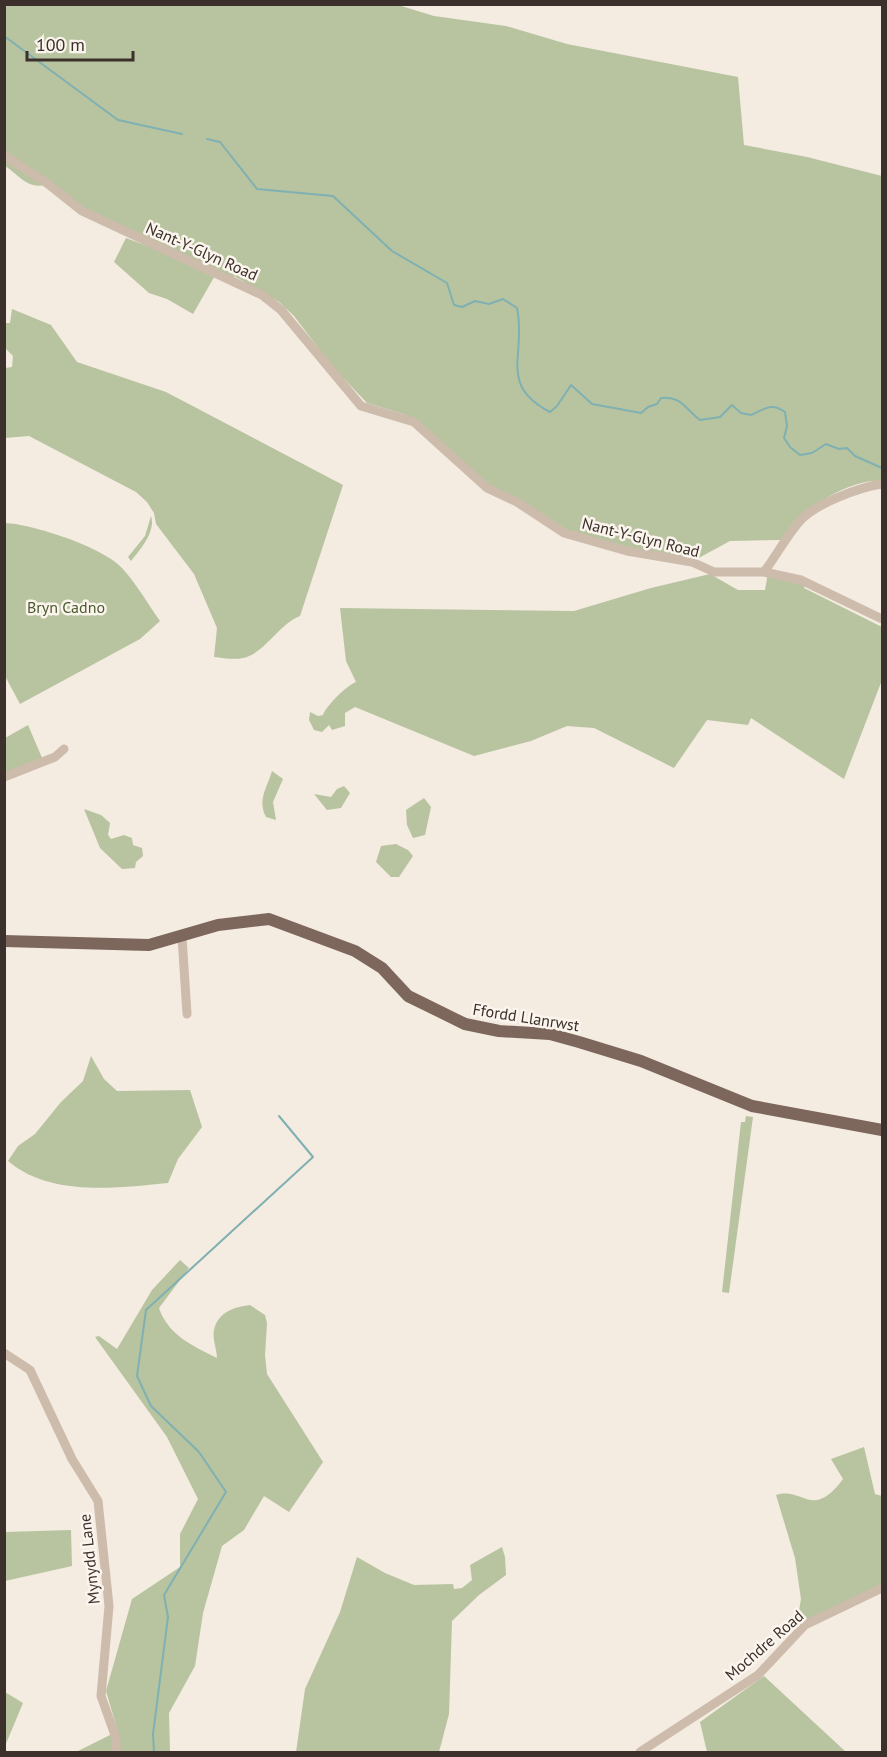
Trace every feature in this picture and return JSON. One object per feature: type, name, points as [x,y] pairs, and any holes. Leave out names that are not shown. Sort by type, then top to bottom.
[{"type":"main road","name":"Ffordd Llanrwst","points":[[4,941],[149,945],[218,925],[256,918],[286,923],[368,958],[382,968],[408,996],[465,1024],[559,1037],[641,1061],[752,1106],[882,1130]]},
{"type":"street","name":"Nant-Y-Glyn Road","points":[[4,156],[48,184],[82,211],[262,295],[281,309],[361,406],[414,422],[487,488],[517,502],[564,533],[627,550],[692,562],[714,572],[764,572],[801,580],[882,619]]},
{"type":"street","points":[[764,572],[799,522],[808,514],[863,486],[882,484]]},
{"type":"street","points":[[4,777],[55,757],[64,749]]},
{"type":"street","points":[[182,937],[187,1014]]},
{"type":"street","name":"Mynydd Lane","points":[[4,1353],[30,1370],[72,1459],[98,1501],[109,1606],[101,1696],[116,1738],[116,1752]]},
{"type":"street","name":"Mochdre Road","points":[[640,1752],[758,1675],[804,1625],[882,1588]]},
{"type":"green space","points":[[4,5],[398,5],[434,16],[506,26],[567,44],[738,77],[744,145],[807,157],[882,176],[882,481],[855,485],[825,499],[811,508],[788,529],[781,540],[730,541],[695,560],[624,547],[567,531],[489,485],[406,415],[367,403],[332,366],[294,316],[279,302],[234,276],[234,280],[217,272],[218,269],[201,265],[82,208],[5,152]]},
{"type":"green space","points":[[4,158],[45,185],[28,183],[5,166]]},
{"type":"green space","points":[[126,238],[217,272],[193,314],[167,299],[149,293],[114,262]]},
{"type":"green space","points":[[12,309],[51,325],[77,362],[166,392],[343,485],[300,616],[292,620],[258,651],[240,659],[214,657],[217,628],[194,574],[156,524],[154,513],[147,502],[136,492],[29,436],[5,438],[5,368],[12,367],[13,356],[5,348],[5,323],[10,323]]},
{"type":"green space","points":[[151,516],[150,534],[131,561],[128,557],[145,536]]},
{"type":"green space","name":"Bryn Cadno","points":[[5,523],[49,532],[100,552],[113,560],[132,580],[160,621],[140,639],[20,704],[5,676]]},
{"type":"green space","points":[[768,573],[806,583],[804,588],[882,627],[882,680],[844,779],[751,718],[748,725],[707,720],[674,768],[594,728],[567,726],[531,741],[474,756],[355,707],[345,713],[345,726],[332,730],[329,725],[322,732],[314,730],[309,720],[310,712],[318,716],[323,715],[337,696],[356,682],[346,661],[340,608],[574,611],[651,588],[710,574],[738,590],[765,590]]},
{"type":"green space","points":[[28,725],[43,760],[5,777],[5,738]]},
{"type":"green space","points":[[272,771],[283,779],[273,802],[276,820],[266,817],[262,805]]},
{"type":"green space","points":[[344,786],[350,793],[341,808],[327,810],[314,794],[331,797],[337,789]]},
{"type":"green space","points":[[424,798],[431,807],[425,835],[413,838],[407,825],[406,810]]},
{"type":"green space","points":[[84,809],[101,815],[110,823],[108,835],[111,839],[124,835],[132,838],[133,845],[142,848],[143,856],[136,862],[135,868],[122,869],[100,848]]},
{"type":"green space","points":[[396,844],[408,850],[413,856],[399,877],[391,877],[376,862],[381,846]]},
{"type":"green space","points":[[91,1056],[104,1079],[117,1091],[190,1090],[202,1127],[178,1159],[168,1183],[106,1188],[64,1185],[25,1172],[8,1161],[18,1146],[35,1134],[61,1102],[83,1081]]},
{"type":"green space","points":[[746,1116],[753,1117],[729,1293],[722,1292],[741,1122],[745,1122]]},
{"type":"green space","points":[[180,1260],[189,1268],[159,1308],[168,1326],[182,1339],[217,1358],[214,1333],[216,1324],[223,1315],[238,1307],[250,1305],[265,1315],[267,1374],[323,1462],[289,1512],[264,1496],[244,1530],[222,1546],[203,1613],[195,1666],[169,1713],[170,1752],[120,1752],[120,1739],[106,1691],[132,1599],[180,1567],[180,1534],[198,1499],[167,1437],[95,1337],[99,1336],[117,1349],[152,1290]]},
{"type":"green space","points":[[864,1447],[875,1494],[882,1496],[882,1588],[795,1634],[801,1599],[795,1558],[776,1495],[785,1493],[815,1500],[823,1498],[843,1479],[831,1459]]},
{"type":"green space","points":[[71,1530],[72,1566],[5,1581],[5,1532]]},
{"type":"green space","points":[[502,1547],[506,1575],[479,1595],[452,1621],[449,1714],[439,1752],[296,1752],[305,1689],[340,1612],[357,1557],[385,1573],[414,1585],[453,1584],[454,1589],[462,1588],[472,1580],[470,1565]]},
{"type":"green space","points":[[764,1676],[846,1752],[707,1752],[700,1722]]},
{"type":"green space","points":[[5,1692],[23,1703],[5,1746]]},
{"type":"green space","points":[[114,1733],[116,1752],[76,1752]]},
{"type":"waterway","points":[[4,36],[118,120],[182,134]]},
{"type":"waterway","points":[[207,139],[220,142],[257,189],[333,196],[392,251],[447,283],[454,305],[462,307],[475,301],[489,304],[503,299],[517,308],[519,379],[524,391],[550,412],[557,406],[571,385],[592,404],[641,413],[657,404],[661,398],[674,399],[700,420],[720,417],[732,405],[741,413],[751,415],[776,407],[785,412],[787,426],[784,438],[800,455],[812,453],[826,444],[839,449],[847,448],[855,456],[882,468]]},
{"type":"waterway","points":[[154,1752],[153,1734],[168,1617],[164,1595],[226,1492],[199,1452],[151,1406],[137,1376],[146,1310],[313,1157],[279,1116]]}]
